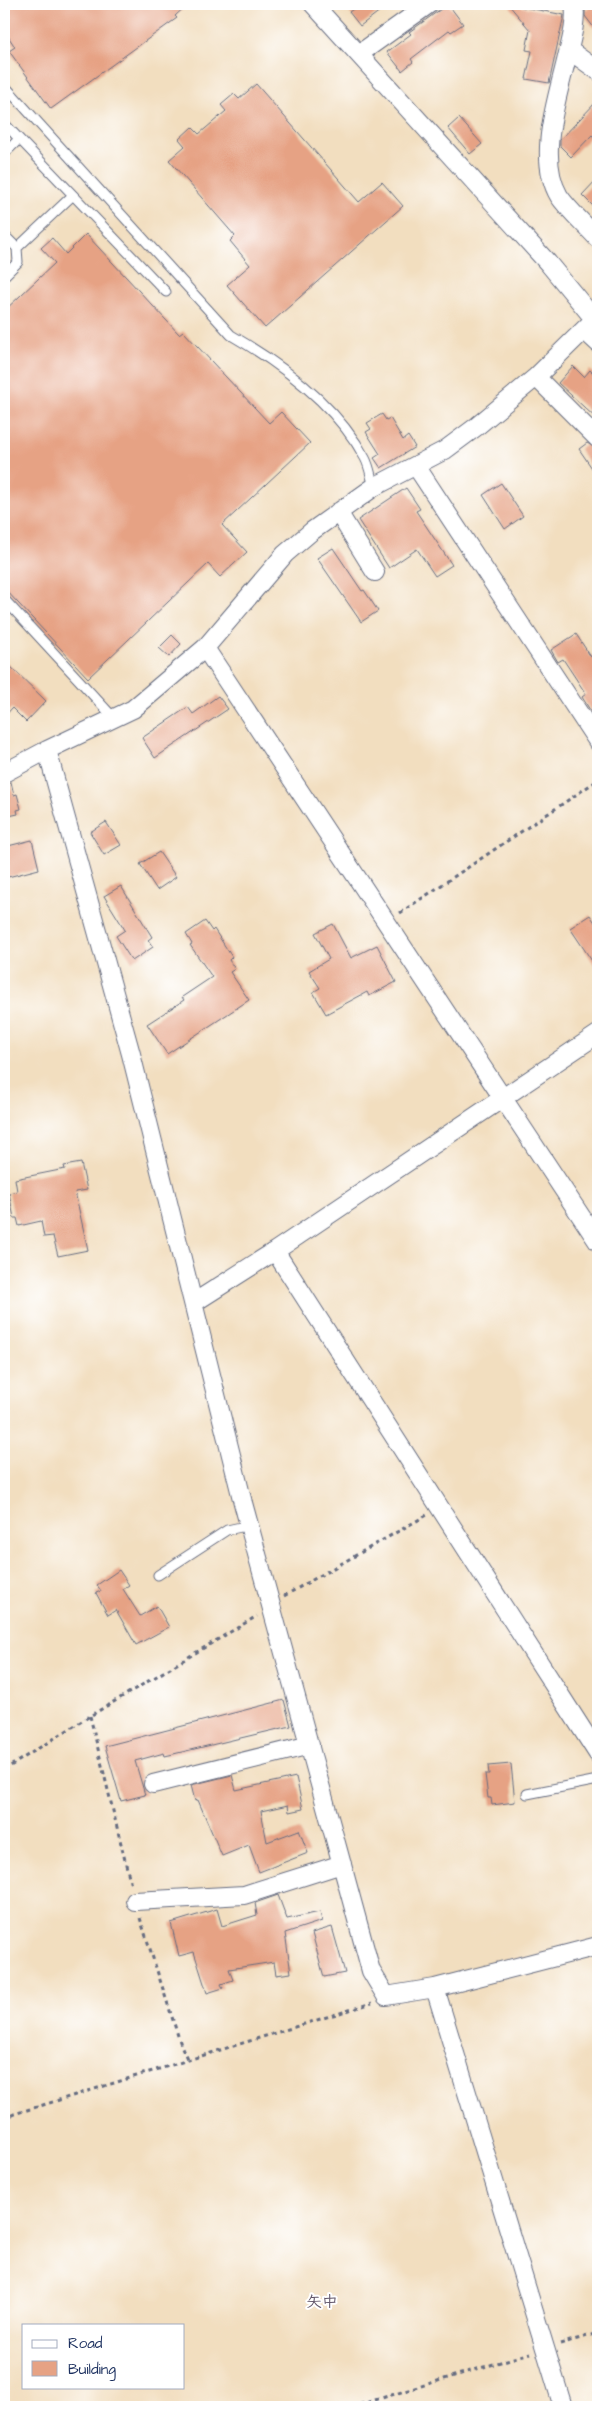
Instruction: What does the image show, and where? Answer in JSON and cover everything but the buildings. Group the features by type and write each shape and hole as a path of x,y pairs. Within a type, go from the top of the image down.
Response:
{"street":[{"path":"313,4 548,263 592,322 598,343"},
{"path":"359,54 429,4"},
{"path":"574,4 575,10 568,50 548,143 550,168 559,196 598,239"},
{"path":"568,50 598,71"},
{"path":"4,773 133,708 205,648 285,554 338,512 374,487 445,450 468,433 536,377 592,322"},
{"path":"536,377 598,439"},
{"path":"416,466 598,742"},
{"path":"338,512 375,572"},
{"path":"205,648 598,1242"},
{"path":"47,750 131,1054 250,1525 371,1971 386,1996 435,1988 598,1946"},
{"path":"195,1302 275,1251 598,1034"},
{"path":"275,1251 598,1754"},
{"path":"153,1784 310,1745"},
{"path":"135,1901 244,1895 342,1864"},
{"path":"435,1988 563,2407"}],"lane":[{"path":"4,85 231,335 255,349 284,370 318,400 348,432 366,460 374,487"},
{"path":"4,123 166,292"},
{"path":"4,154 19,139"},
{"path":"17,248 73,195"},
{"path":"4,235 17,248 18,262 4,276"},
{"path":"4,599 114,718"},
{"path":"158,1575 227,1530 250,1525"},
{"path":"527,1794 598,1780"}],"path":[{"path":"387,922 598,780"},
{"path":"4,1770 272,1607 285,1595 441,1508"},
{"path":"4,2119 14,2114 368,2005 386,1996"},
{"path":"352,2407 598,2333"}],"district":[{"name":"矢中","path":"322,2302"}]}
